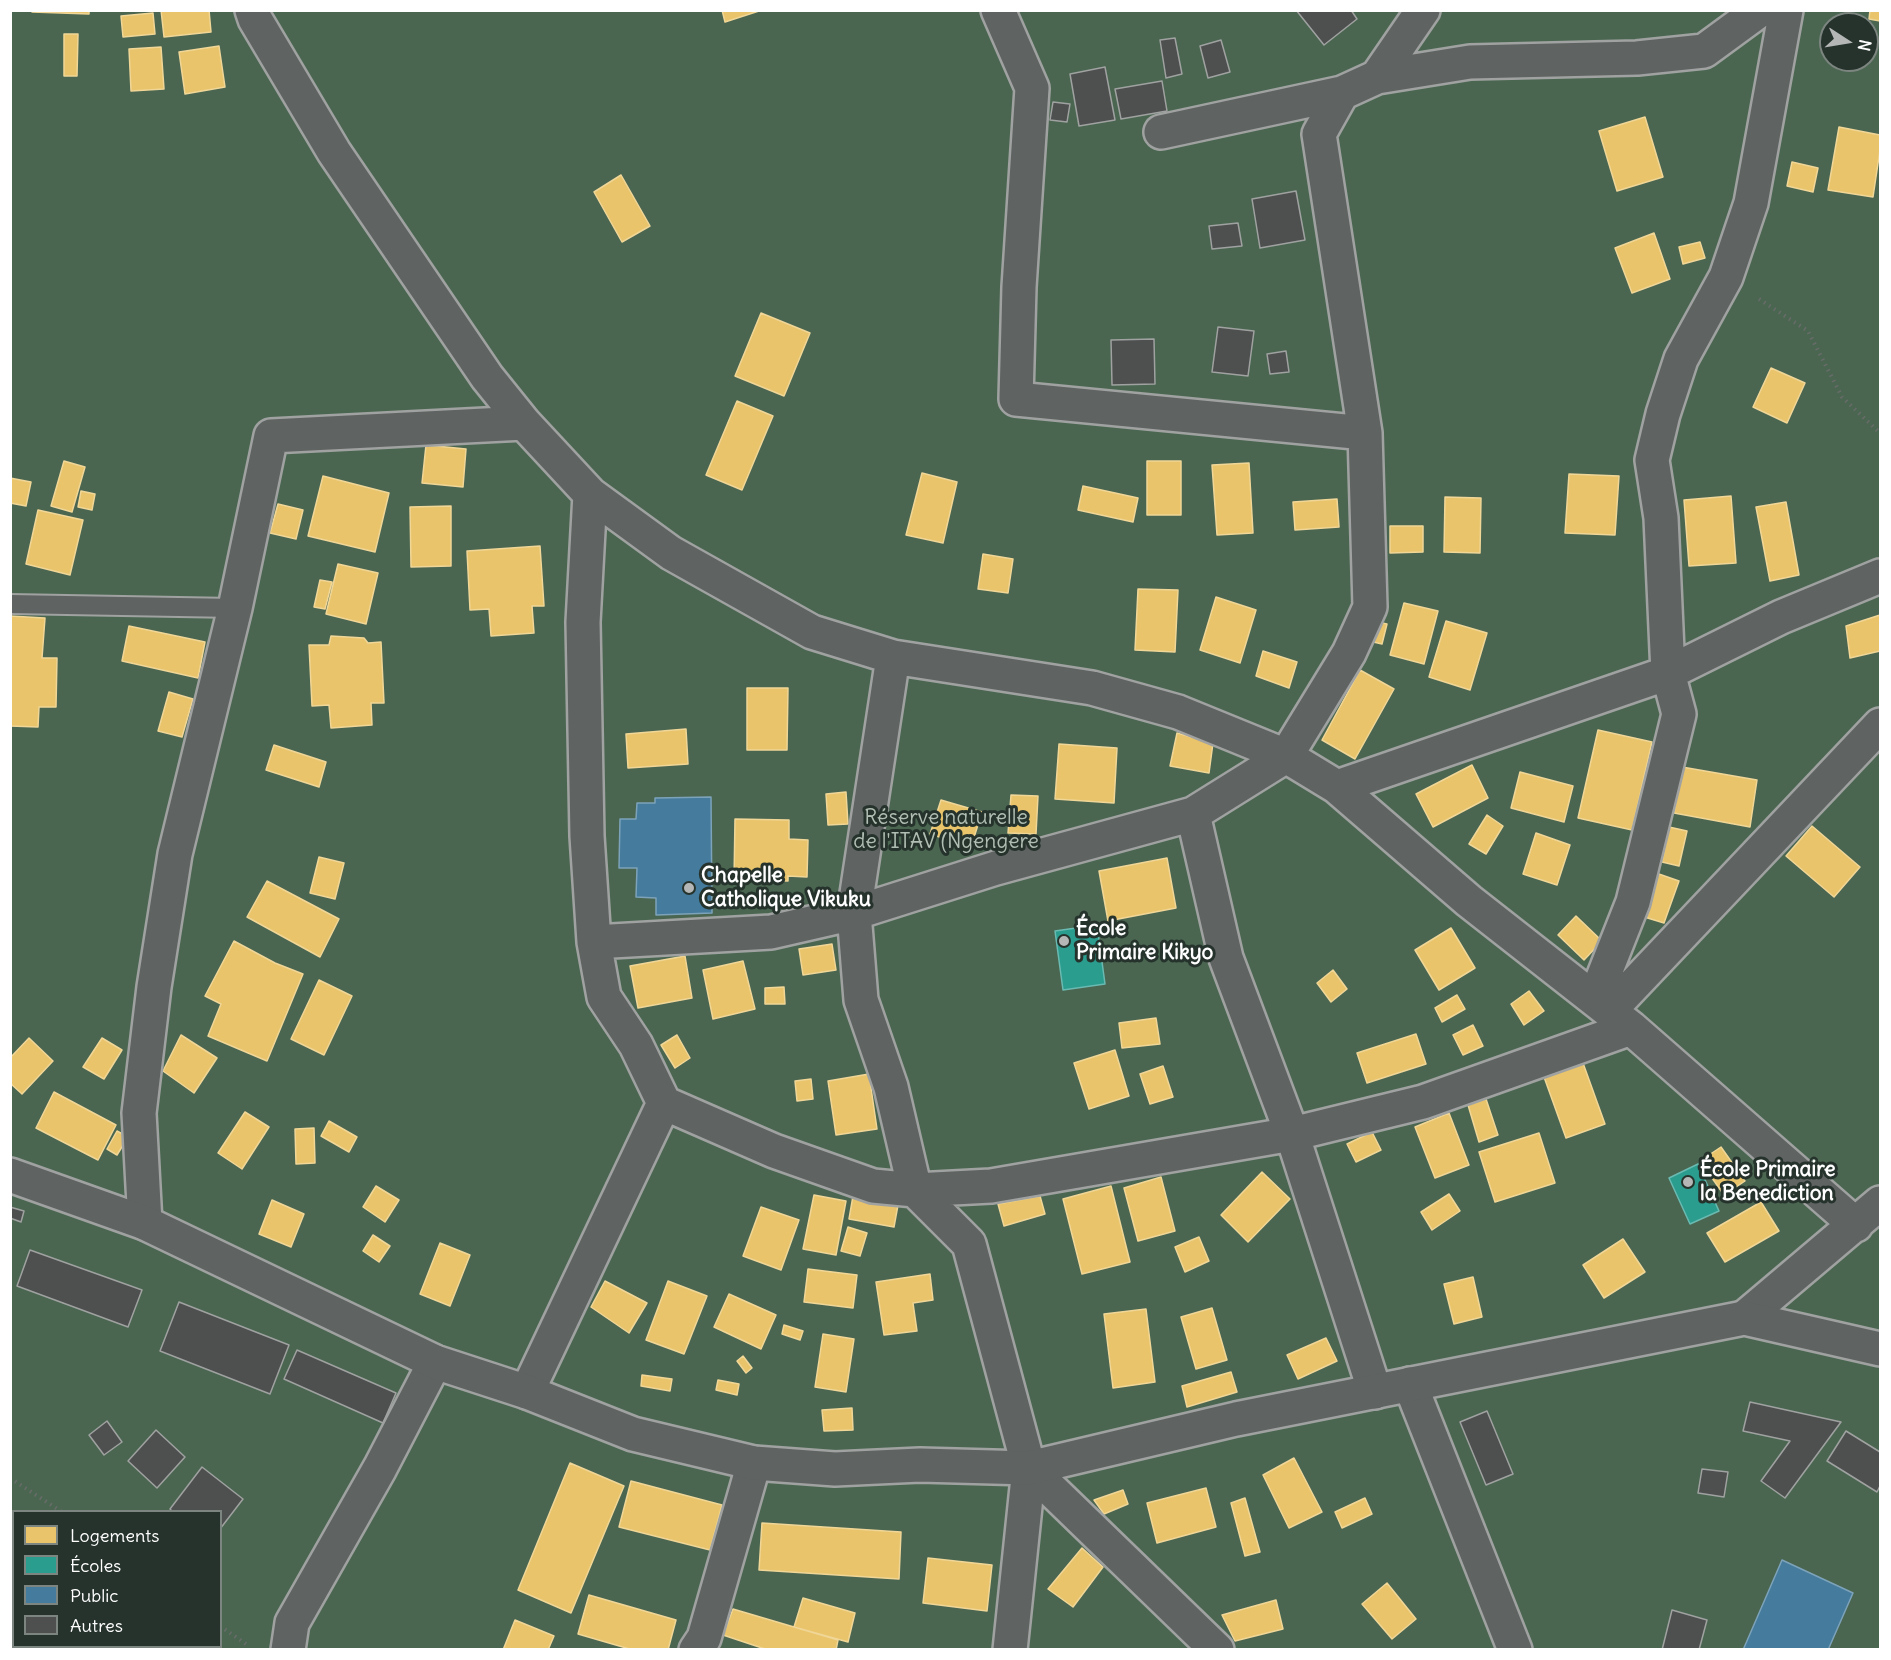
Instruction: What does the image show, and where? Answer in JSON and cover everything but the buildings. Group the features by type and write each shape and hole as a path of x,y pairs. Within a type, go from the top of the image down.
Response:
{"street":[{"path":"252,10 255,19 334,152 487,377 524,423 590,494 671,553 812,632 893,657 1092,688 1179,712 1286,756 1337,787 1469,901 1612,1012 1856,1225"},
{"path":"998,10 1032,88 1019,287 1016,399 1365,433"},
{"path":"1377,77 1423,10"},
{"path":"1161,132 1342,93 1377,77 1470,62 1637,58 1704,51 1760,10"},
{"path":"1612,1012 1633,902 1679,714 1668,673 1661,518 1652,460 1681,358 1726,277 1751,203 1786,10"},
{"path":"594,942 771,932 854,913 996,868 1193,814 1286,756 1349,653 1370,607 1365,433 1318,134 1342,93"},
{"path":"145,1223 139,1113 154,987 175,854 235,608 271,436 524,423"},
{"path":"590,494 583,622 587,836 594,942 603,997 636,1045 664,1103 774,1151 873,1186 915,1190 991,1186 1292,1134 1423,1102 1612,1012 1881,725"},
{"path":"1337,787 1668,673 1781,617 1881,576"},
{"path":"893,657 854,913 861,1000 891,1087 915,1190 969,1244 1029,1468 1010,1650"},
{"path":"1193,814 1226,958 1292,1134 1375,1392"},
{"path":"527,1392 664,1103"},
{"path":"10,1175 145,1223 435,1362 527,1392 633,1434 754,1463 835,1469 920,1465 1029,1468 1236,1419 1744,1318 1881,1349"},
{"path":"1744,1318 1881,1203"},
{"path":"288,1650 292,1623 380,1468 435,1362"},
{"path":"1410,1384 1515,1650"},
{"path":"696,1650 704,1638 754,1463"},
{"path":"1029,1468 1217,1650"}],"lane":[{"path":"10,604 235,608"}],"path":[{"path":"1726,277 1808,331 1842,397 1881,433"},
{"path":"10,1478 59,1510"},
{"path":"222,1627 254,1650"}],"green space":[{"name":"Réserve naturelle de l'ITAV (Ngengere","path":"11,11 1880,11 1880,1649 11,1649"}],"place":[{"name":"Chapelle Catholique Vikuku","path":"689,888"},
{"name":"École Primaire Kikyo","path":"1064,941"},
{"name":"École Primaire la Benediction","path":"1688,1182"}]}
